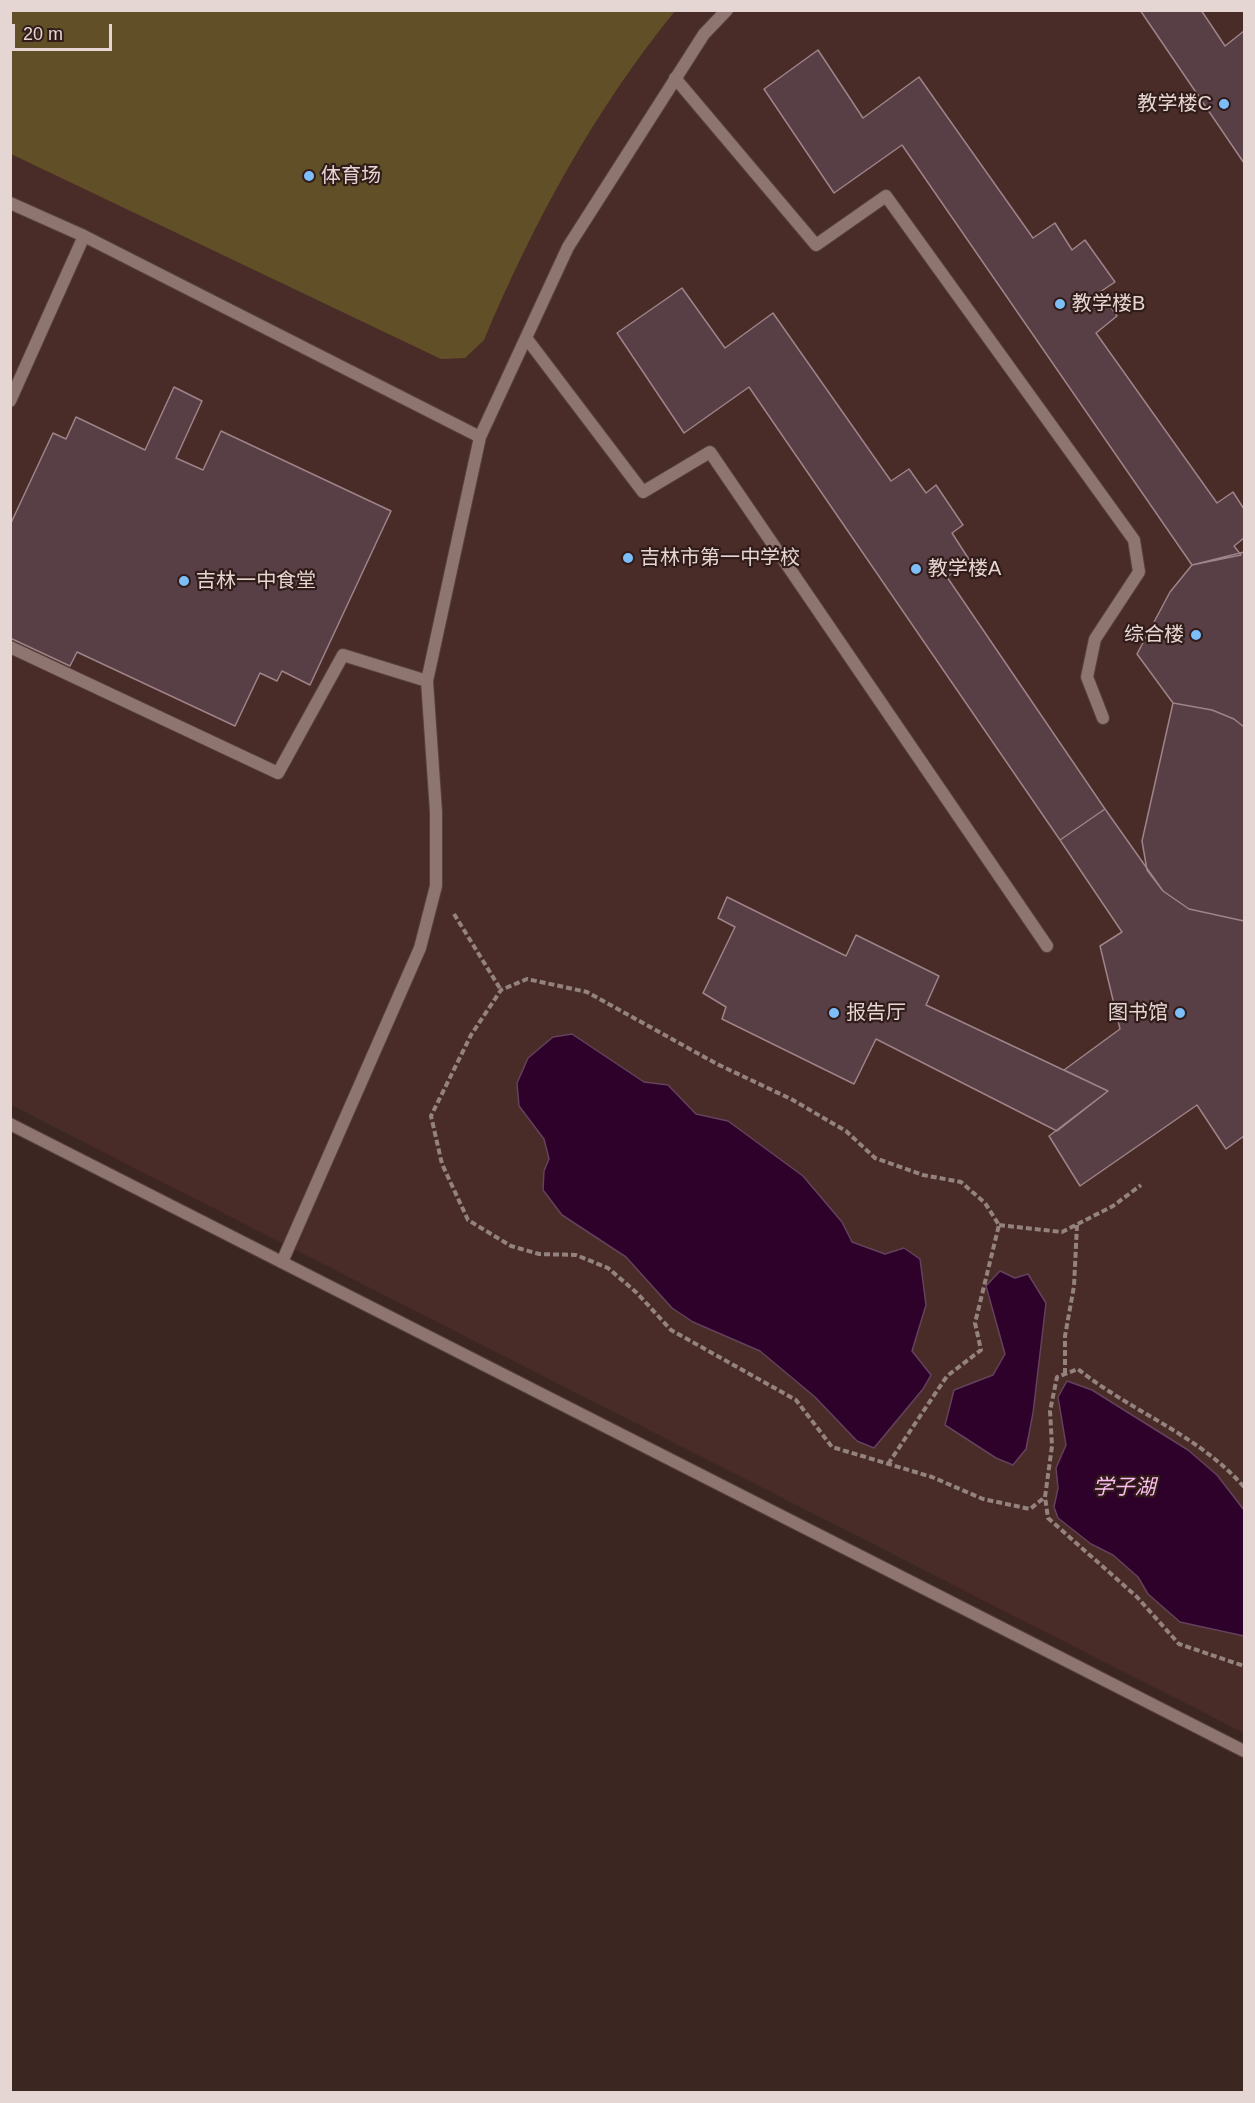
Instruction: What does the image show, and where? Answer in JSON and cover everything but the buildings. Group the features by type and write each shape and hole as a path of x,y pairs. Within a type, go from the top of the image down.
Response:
{"street":[{"path":"282,1262 420,948 436,886 436,812 427,681 480,437 568,247 704,34 727,10"},
{"path":"675,78 816,245 886,196 1134,540 1139,572 1095,639 1087,677 1103,718"},
{"path":"10,203 84,236 480,437"},
{"path":"10,401 84,236"},
{"path":"527,339 643,492 710,452 1047,946"},
{"path":"10,647 278,773 343,655 427,681"},
{"path":"10,1124 1245,1750"}],"path":[{"path":"436,886 501,990"},
{"path":"888,1464 947,1376 981,1350 975,1323 999,1225 985,1203 961,1182 923,1175 875,1158 846,1131 791,1099 717,1064 587,992 527,979 501,990 471,1035 431,1116 442,1164 468,1220 511,1246 539,1254 576,1255 608,1268 637,1293 671,1330 796,1400 832,1447 888,1464 932,1477 983,1499 1030,1509 1045,1497"},
{"path":"999,1225 1062,1232 1113,1206 1142,1185"},
{"path":"1065,1374 1065,1336 1074,1286 1077,1225"},
{"path":"1245,1487 1225,1464 1165,1423 1098,1385 1078,1369 1058,1377 1050,1411 1052,1446 1045,1497 1048,1518 1137,1597 1179,1644 1245,1666"}],"shaded area":[{"name":"吉林市第一中学校","path":"10,11 1244,11 1244,1733 11,1105"},
{"name":"体育场","path":"10,11 675,11 618,87 568,168 523,253 484,340 465,358 441,359 11,154"}],"water":[{"path":"572,1034 644,1082 668,1085 696,1114 728,1121 803,1176 842,1222 852,1242 885,1254 904,1248 920,1259 926,1305 912,1351 931,1375 923,1389 874,1448 857,1441 815,1397 760,1351 693,1322 672,1308 626,1257 562,1215 543,1190 544,1171 549,1159 544,1139 519,1106 517,1083 528,1058 553,1037"},
{"path":"1000,1271 1015,1278 1028,1274 1046,1303 1033,1413 1026,1449 1013,1465 996,1458 945,1425 954,1390 993,1375 1005,1354 986,1286"},
{"name":"学子湖","path":"1067,1381 1092,1390 1188,1450 1217,1475 1244,1510 1244,1636 1180,1622 1148,1594 1138,1577 1113,1555 1091,1544 1058,1518 1054,1507 1058,1488 1056,1468 1066,1445 1058,1397"}],"place":[{"name":"教学楼C","path":"1224,104"},
{"name":"体育场","path":"309,176"},
{"name":"教学楼B","path":"1060,304"},
{"name":"吉林市第一中学校","path":"628,558"},
{"name":"教学楼A","path":"916,569"},
{"name":"吉林一中食堂","path":"184,581"},
{"name":"综合楼","path":"1196,635"},
{"name":"报告厅","path":"834,1013"},
{"name":"图书馆","path":"1180,1013"}]}
